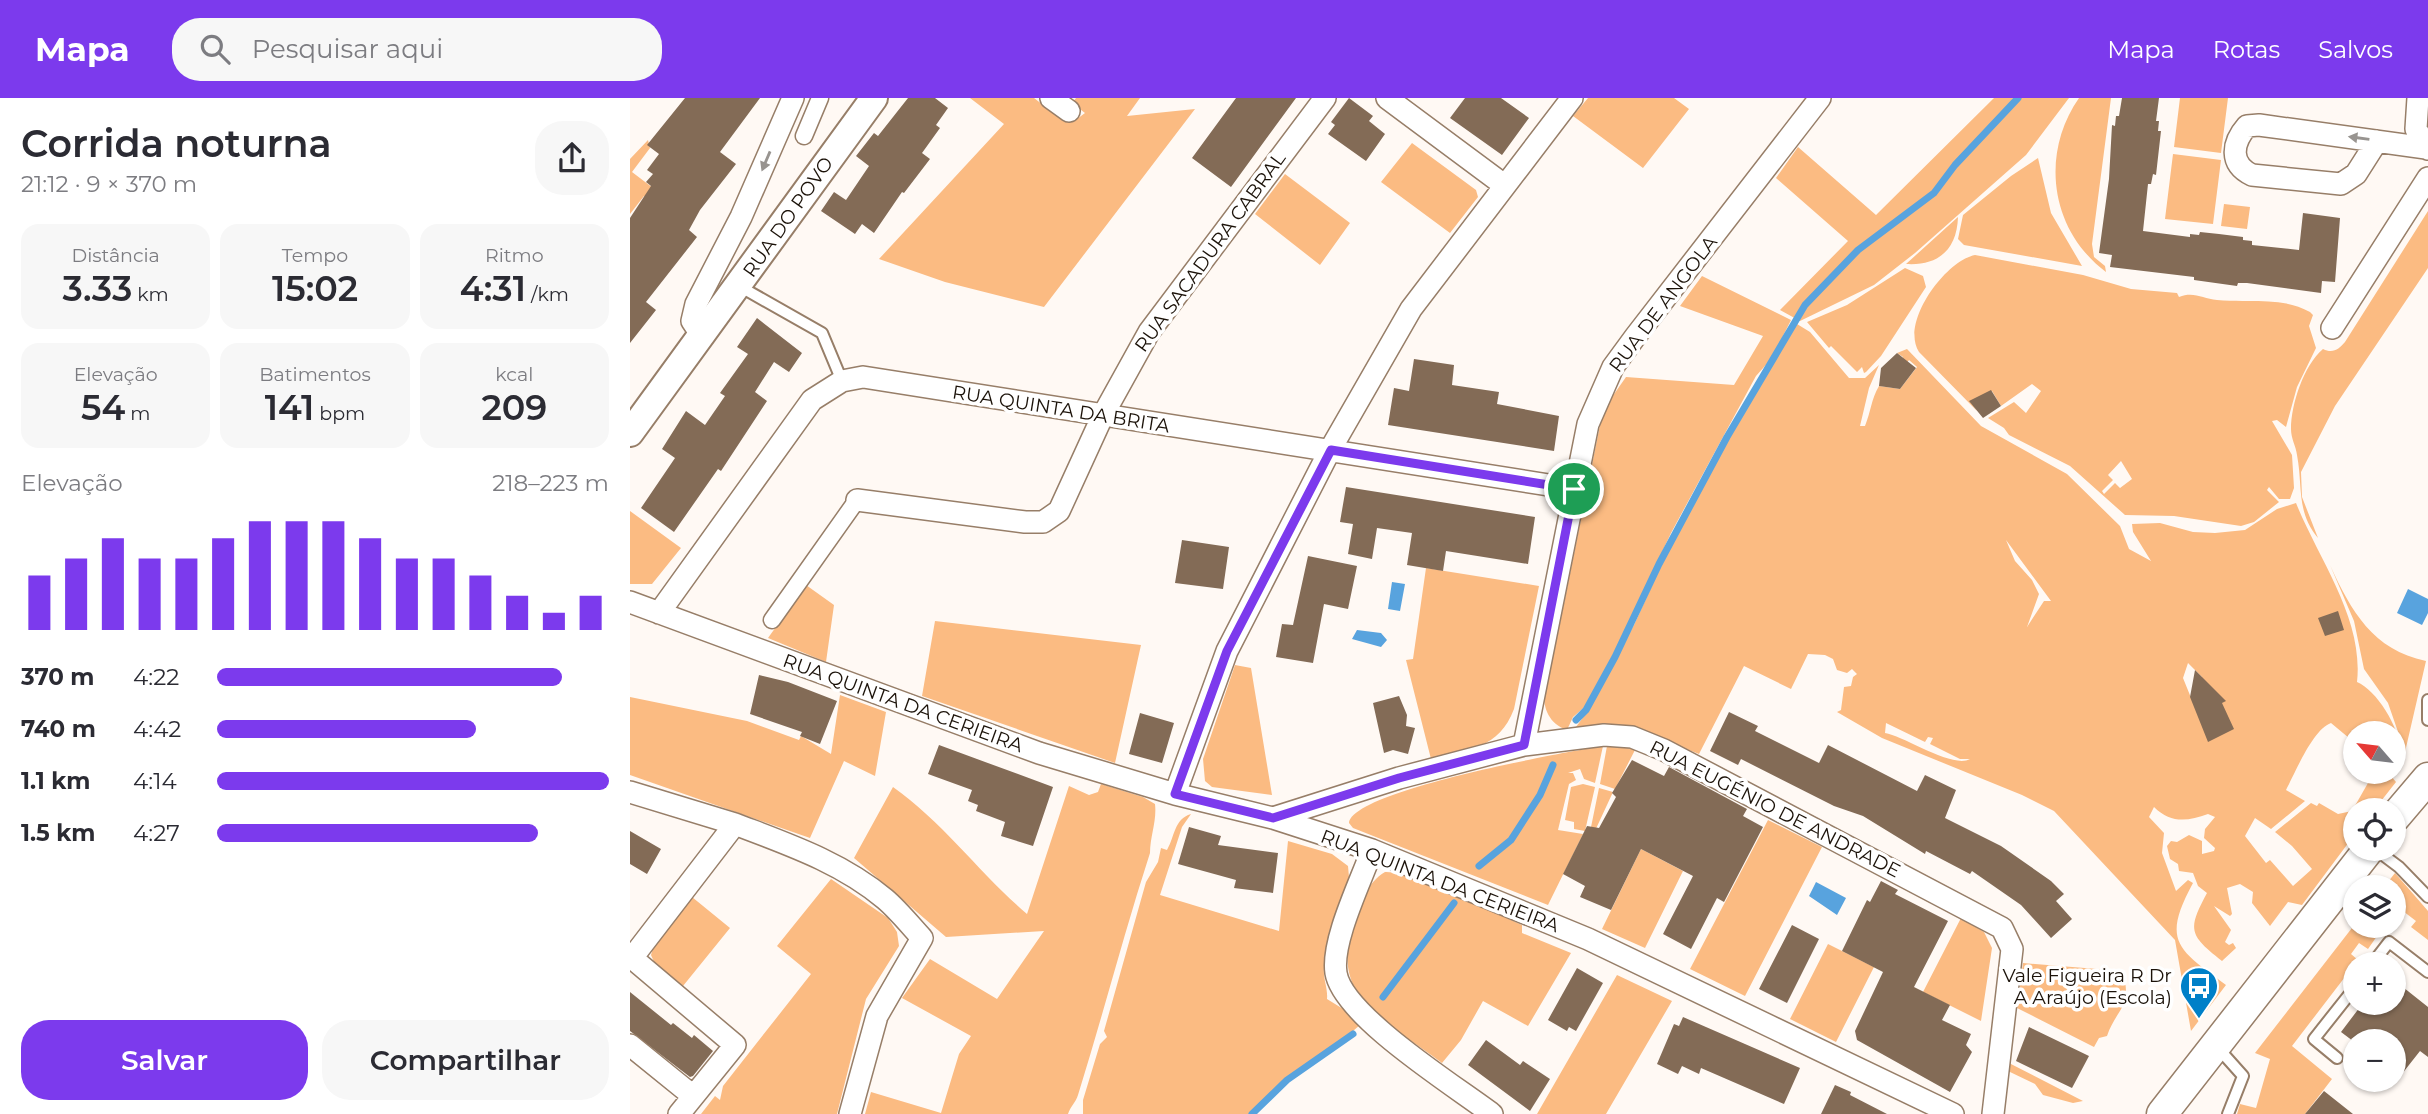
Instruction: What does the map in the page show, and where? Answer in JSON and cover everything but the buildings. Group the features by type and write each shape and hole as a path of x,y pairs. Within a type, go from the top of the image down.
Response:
{"main road":[{"path":"2406,804 2428,778"},
{"path":"2162,1114 2360,861"}],"street":[{"path":"702,336 692,321 696,304 741,217 793,98"},
{"path":"804,136 820,98"},
{"name":"RUA DO POVO","path":"630,433 874,98"},
{"path":"1051,98 1069,111"},
{"name":"RUA SACADURA CABRAL","path":"772,620 857,500 1025,523 1043,522 1059,511 1103,415 1149,332 1325,98"},
{"path":"1387,98 1504,185"},
{"path":"1175,794 1227,651 1331,450 1411,309 1572,98"},
{"name":"RUA DE ANGOLA","path":"1524,745 1588,424 1613,367 1820,98"},
{"path":"2418,98 2416,129 2427,149"},
{"path":"2377,141 2356,174 2341,184 2252,175 2241,170 2235,160 2238,136 2247,126 2259,125 2377,141 2427,149"},
{"path":"2332,328 2428,178"},
{"name":"RUA QUINTA DA BRITA","path":"659,613 788,428 812,400 842,381 863,377 1574,489"},
{"name":"RUA QUINTA DA CERIEIRA","path":"630,602 1039,753 1175,794 1273,818 1372,850 1588,939 1928,1110 1953,1114"},
{"name":"RUA EUGÉNIO DE ANDRADE","path":"1273,818 1399,778 1524,745 1604,735 1633,737 1664,750 2002,928 2012,949 1993,1114"},
{"path":"630,792 735,824 823,859 886,899 922,937 877,1016 850,1114"},
{"path":"679,1114 734,1045 632,958 735,824"},
{"path":"1372,850 1339,942 1335,971 1341,991 1377,1028 1492,1114"},
{"path":"630,1045 693,1096"}],"lane":[{"path":"739,286 822,333 842,381"},
{"path":"2428,701 2428,720"},
{"path":"2391,861 2428,897"},
{"path":"2381,952 2389,942 2402,952"},
{"path":"2406,955 2428,972"},
{"path":"2337,1058 2314,1040 2343,1003"},
{"path":"2216,1046 2243,1076 2228,1114"}],"shaded area":[{"path":"970,98 1034,98 1061,119 1073,122 1085,113 1072,103 1076,98 1140,98 1127,116 1195,109 1044,307 945,282 879,259 1004,124"},
{"path":"1588,98 1674,98 1689,109 1643,168 1573,116"},
{"path":"1994,98 2069,98 2026,155 1915,253 1874,285 1800,321 1780,310 1848,241 1776,178 1798,147 1876,215"},
{"path":"2079,98 2111,98 2092,244 2094,257 2105,266 2106,272 2087,255 2073,235 2057,190 2059,143"},
{"path":"2180,98 2228,98 2221,153 2174,147"},
{"path":"648,140 650,148 632,172 657,191 650,200 644,196 630,214 630,159"},
{"path":"1412,143 1476,190 1478,197 1450,233 1381,182"},
{"path":"2173,154 2221,160 2213,224 2165,219"},
{"path":"2038,158 2051,213 2082,266 1964,245 1958,239 1963,215"},
{"path":"1285,174 1350,223 1320,265 1255,214"},
{"path":"2224,204 2250,207 2247,229 2221,226"},
{"path":"2428,211 2428,268 2335,406 2301,472 2302,497 2318,538 2303,508 2299,466 2291,433 2293,408 2300,386 2310,365 2323,349 2336,350 2345,342"},
{"path":"1958,217 1954,238 1944,253 1928,262 1906,264"},
{"path":"1975,255 2083,275 2131,289 2177,293 2179,297 2189,295 2217,300 2276,302 2310,312 2313,315 2309,326 2316,348 2297,387 2286,427 2277,420 2272,421 2292,455 2294,488 2290,499 2279,499 2269,487 2267,490 2279,502 2254,522 2241,526 2174,516 2125,515 2070,466 2009,435 2004,428 1988,418 2014,402 2026,413 2041,391 2032,384 2001,406 1992,391 1971,402 1977,411 1919,352 1915,340 1920,310 1929,295 1939,281 1963,260","holes":["2121,461 2132,479 2120,488 2115,483 2104,494 2102,491 2113,480 2108,475"]},
{"path":"1905,268 1923,276 1926,287 1881,356 1866,372 1864,373 1862,367 1857,372 1831,346 1829,348 1807,322 1847,305"},
{"path":"1702,276 1791,320 1772,358 1756,376 1671,533 1610,663 1587,705 1573,717 1567,730 1555,723 1548,714 1544,703 1545,677 1552,638 1557,638 1600,425 1612,397 1626,377 1734,385 1763,336 1680,306"},
{"path":"1797,324 1810,332 1849,378 1865,378 1879,365 1869,388 1860,426 1865,426 1879,386 1900,389 1917,367 1909,360 1902,369 1903,357 1897,353 1907,349 1981,426 2067,474 2120,526 2129,549 2151,561 2133,532 2132,524 2160,523 2193,532 2245,530 2277,509 2296,503 2347,613 2354,635 2357,682 2374,695 2392,721 2343,721 2343,733 2331,723 2324,727 2311,742 2286,790 2305,801 2271,829 2255,818 2245,836 2266,863 2270,860 2293,886 2312,869 2292,846 2275,832 2311,803 2317,806 2319,803 2338,814 2343,813 2343,850 2302,905 2288,902 2270,926 2252,903 2253,892 2240,884 2227,888 2232,914 2230,916 2214,906 2231,930 2225,942 2229,945 2233,943 2236,948 2222,961 2203,945 2195,931 2196,916 2207,893 2198,886 2193,873 2179,871 2178,864 2170,859 2167,846 2171,841 2177,842 2189,835 2202,841 2202,854 2214,851 2215,848 2204,838 2205,829 2215,817 2208,814 2173,819 2154,807 2149,817 2164,833 2162,853 2176,891 2188,880 2193,883 2178,919 2179,943 2196,962 2226,985 2191,1031 2175,940 2054,811 2022,795 1882,738 1837,712 1841,710 1844,687 1851,686 1853,677 1857,674 1852,669 1847,673 1837,670 1833,659 1825,655 1808,654 1791,689 1744,666 1699,754 1666,741 1573,731 1587,712 1634,625 1661,566 1728,438","holes":["2006,540 2051,601 2044,601 2027,627 2039,594 2032,580 2015,561","2188,663 2202,677 2198,682 2200,720 2183,678","1886,723 1925,742 1928,737 1933,738 1930,744 1960,759 1970,759 1952,760 1885,733"]},
{"path":"630,511 681,548 652,584 630,584"},
{"path":"2330,565 2346,598 2378,638 2408,656 2426,661 2406,748 2406,721 2394,721 2388,703 2364,669 2354,621"},
{"path":"1426,568 1539,586 1514,709 1508,722 1491,740 1481,745 1431,759 1406,660 1413,659"},
{"path":"806,585 834,605 826,662 768,638"},
{"path":"935,621 1141,645 1115,763 922,696"},
{"path":"1235,665 1251,668 1272,795 1212,787 1205,781 1203,759"},
{"path":"840,695 886,712 875,776 844,761 810,838 630,775 630,697 747,721 799,740 801,736 831,754"},
{"path":"1617,745 1635,750 1615,789 1600,784 1607,746"},
{"path":"1603,746 1595,783 1584,779 1580,769 1568,773 1573,773 1576,780 1569,784 1558,830 1583,834 1548,905 1353,828 1349,823 1360,810 1421,786 1507,764"},
{"path":"1101,784 1143,797 1155,804 1155,816 1150,853 1078,1095 1068,1114 865,1114 871,1092 941,1113 959,1054 971,1036 902,998 930,959 997,999 1044,931 946,937 854,858 893,787 929,816 1027,914 1069,786 1089,795 1098,792"},
{"path":"1583,784 1595,787 1585,831 1574,829 1574,822 1565,820 1571,787"},
{"path":"2367,784 2394,784 2383,798 2359,798"},
{"path":"1599,788 1613,792 1594,833 1590,832"},
{"path":"1191,814 1182,827 1160,895 1279,931 1288,841 1332,854 1348,866 1349,877 1324,972 1327,999 1348,1012 1360,1025 1319,1060 1287,1080 1252,1114 1083,1114 1083,1100 1100,1044 1107,1037 1104,1031 1146,882 1158,862 1161,848 1167,850 1178,824"},
{"path":"1768,820 1822,847 1745,996 1690,969"},
{"path":"1641,849 1683,871 1645,948 1602,929"},
{"path":"1385,872 1399,873 1454,892 1522,925 1522,933 1571,953 1528,1026 1483,1001 1461,1040 1442,1063 1382,1020 1366,1005 1355,988 1348,968 1348,945 1366,892"},
{"path":"831,879 888,918 897,932 899,946 866,999 837,1114 701,1114 715,1096 720,1100 723,1086 811,974 777,946"},
{"path":"2406,886 2428,911 2428,940 2411,927 2416,921 2406,913"},
{"path":"692,897 730,928 683,986 655,964 651,955 654,945"},
{"path":"1961,918 1984,932 1992,948 1981,1021 1923,992"},
{"path":"2344,938 2376,938 2368,949 2359,943 2352,952 2343,952 2343,980 2292,1046 2332,1079 2305,1114 2237,1114 2240,1104 2256,1108 2270,1059 2255,1053"},
{"path":"1828,944 1874,967 1836,1042 1790,1019"},
{"path":"2023,963 2122,971 2125,1000 2107,1036 2099,1038 2094,1047 2017,1008"},
{"path":"1617,975 1672,1001 1606,1114 1537,1114"},
{"path":"2007,1062 2083,1101 2073,1103 2043,1095 2035,1084 2010,1072"}],"water":[{"path":"1392,582 1405,584 1400,611 1388,609"},
{"path":"2408,589 2428,599 2428,613 2422,625 2397,613"},
{"path":"1357,630 1381,633 1387,640 1381,647 1352,639"},
{"path":"1816,882 1846,898 1837,915 1809,896"}],"waterway":[{"path":"1576,720 1586,710 1615,657 1659,564 1727,437 1805,305 1858,250 1934,193 1955,165 2018,98"},
{"path":"1479,866 1511,840 1540,795 1553,765"},
{"path":"1383,997 1454,903"},
{"path":"1252,1114 1287,1080 1353,1034"}],"place":[{"name":"Vale Figueira R Dr A Araújo (Escola)","path":"2199,1020"}],"route":[{"path":"1331,450 1574,489 1524,745 1399,778 1273,818 1175,794 1227,651 1331,450"}]}
